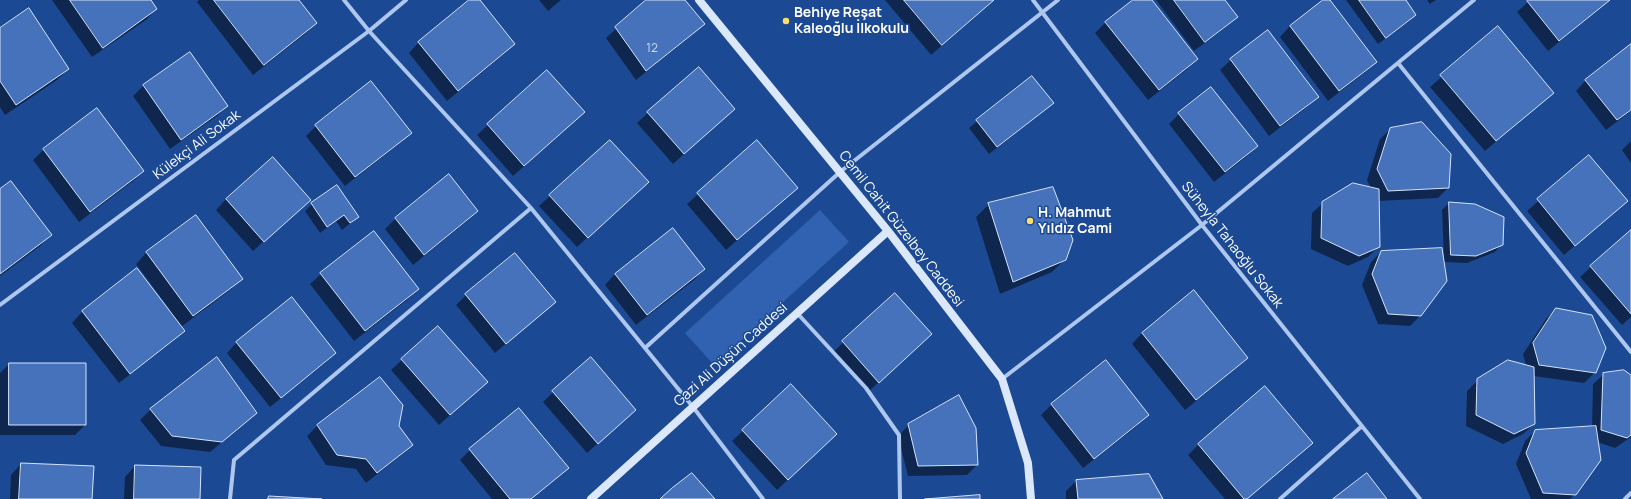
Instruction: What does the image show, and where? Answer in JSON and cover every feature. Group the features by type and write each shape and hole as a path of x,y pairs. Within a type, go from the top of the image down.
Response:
{"street":[{"path":"344,0 369,31 531,208 693,407 762,499"},
{"name":"Külekçi Ali Sokak","path":"0,305 369,31 406,0"},
{"name":"Cemil Cahit Güzelbey Caddesi","path":"699,0 888,231 1002,379 1028,463 1031,499"},
{"name":"Süheyla Tahaoğlu Sokak","path":"1032,0 1202,225 1420,499"},
{"path":"645,348 840,172 1058,0"},
{"path":"1002,379 1202,225 1474,0"},
{"path":"1398,63 1631,352"},
{"path":"230,499 234,460 531,208"},
{"name":"Gazi Ali Düşün Caddesi","path":"591,499 888,231"},
{"path":"797,313 866,388 899,435 900,499"},
{"path":"1280,499 1362,426"},
{"path":"1625,499 1631,493"}],"shaded area":[{"path":"820,210 849,242 714,365 685,333"}],"building":[{"path":"70,0 151,0 157,9 103,48"},
{"path":"214,0 299,0 317,23 264,65"},
{"path":"469,0 480,0 515,44 458,91 418,42"},
{"path":"646,0 685,0 705,24 646,71 615,27"},
{"path":"904,0 994,0 942,45"},
{"path":"1133,0 1152,0 1198,59 1159,90 1105,22"},
{"path":"1174,0 1225,0 1238,17 1205,42"},
{"path":"1323,0 1330,0 1377,62 1339,91 1290,26"},
{"path":"1359,0 1406,0 1416,15 1386,38"},
{"path":"1610,0 1559,41 1527,1"},
{"path":"29,8 69,69 16,105 0,81 0,28"},
{"path":"1498,26 1554,93 1496,141 1440,75"},
{"path":"1268,30 1319,97 1280,126 1230,59"},
{"path":"1631,44 1631,110 1617,120 1585,80"},
{"path":"190,52 228,106 181,140 143,85"},
{"path":"699,67 735,109 684,154 647,112"},
{"path":"547,70 585,112 524,166 487,124"},
{"path":"1032,76 1054,103 997,147 976,120"},
{"path":"371,81 412,133 355,177 315,125"},
{"path":"1211,87 1258,146 1225,172 1178,113"},
{"path":"97,108 144,171 90,212 43,149"},
{"path":"1422,122 1451,154 1449,188 1388,191 1377,169 1390,128"},
{"path":"610,140 649,182 588,238 549,195"},
{"path":"757,140 798,188 737,240 697,193"},
{"path":"1589,155 1628,201 1575,246 1537,199"},
{"path":"273,157 311,200 264,242 226,199"},
{"path":"449,174 478,211 424,255 395,218"},
{"path":"11,181 52,235 0,274 0,189"},
{"path":"1353,183 1379,189 1380,247 1359,256 1321,238 1322,202"},
{"path":"337,185 359,217 350,223 344,215 327,227 311,203"},
{"name":"H. Mahmut Yıldız Cami","path":"1053,187 1073,240 1066,260 1013,282 988,203"},
{"path":"1449,202 1475,204 1504,217 1503,245 1476,256 1451,255"},
{"path":"196,215 243,279 193,316 146,252"},
{"path":"673,228 705,269 647,315 615,274"},
{"path":"1631,230 1631,314 1590,266"},
{"path":"374,231 419,289 365,331 320,273"},
{"path":"1442,248 1447,281 1421,316 1388,314 1372,274 1381,251"},
{"path":"515,253 556,302 506,344 465,294"},
{"path":"137,268 185,331 130,374 82,311"},
{"path":"1194,290 1248,358 1196,400 1142,333"},
{"path":"895,293 932,334 879,383 842,341"},
{"path":"292,297 336,353 281,398 236,342"},
{"path":"1556,308 1592,315 1606,348 1596,373 1539,365 1533,343"},
{"path":"438,326 488,382 450,415 401,359"},
{"path":"217,357 257,413 222,442 172,436 150,409"},
{"path":"591,357 636,410 598,444 552,391"},
{"path":"1106,360 1149,415 1094,459 1051,404"},
{"path":"1508,360 1534,367 1535,424 1514,434 1476,415 1477,379"},
{"path":"9,363 86,363 86,425 9,425"},
{"path":"1624,370 1631,375 1631,435 1627,438 1601,430 1603,373"},
{"path":"380,377 403,405 399,426 413,445 377,473 366,459 337,455 317,425"},
{"path":"791,384 837,434 788,480 742,430"},
{"path":"1265,386 1313,443 1247,499 1244,499 1198,444"},
{"path":"959,395 976,428 978,465 918,466 908,424"},
{"path":"519,408 569,468 531,499 510,499 469,449"},
{"path":"1596,426 1601,460 1576,495 1543,493 1526,453 1535,430"},
{"path":"21,463 94,466 92,499 19,499"},
{"path":"135,465 201,467 200,499 134,499"},
{"path":"692,473 715,499 660,499 672,488"},
{"path":"1367,473 1387,499 1333,499"},
{"path":"1149,474 1163,499 1078,499 1076,480"},
{"path":"980,495 980,499 925,499"},
{"path":"269,496 322,499 268,499"}],"place":[{"name":"Behiye Reşat Kaleoğlu İlkokulu","path":"786,21"},
{"name":"H. Mahmut Yıldız Cami","path":"1030,221"}]}
